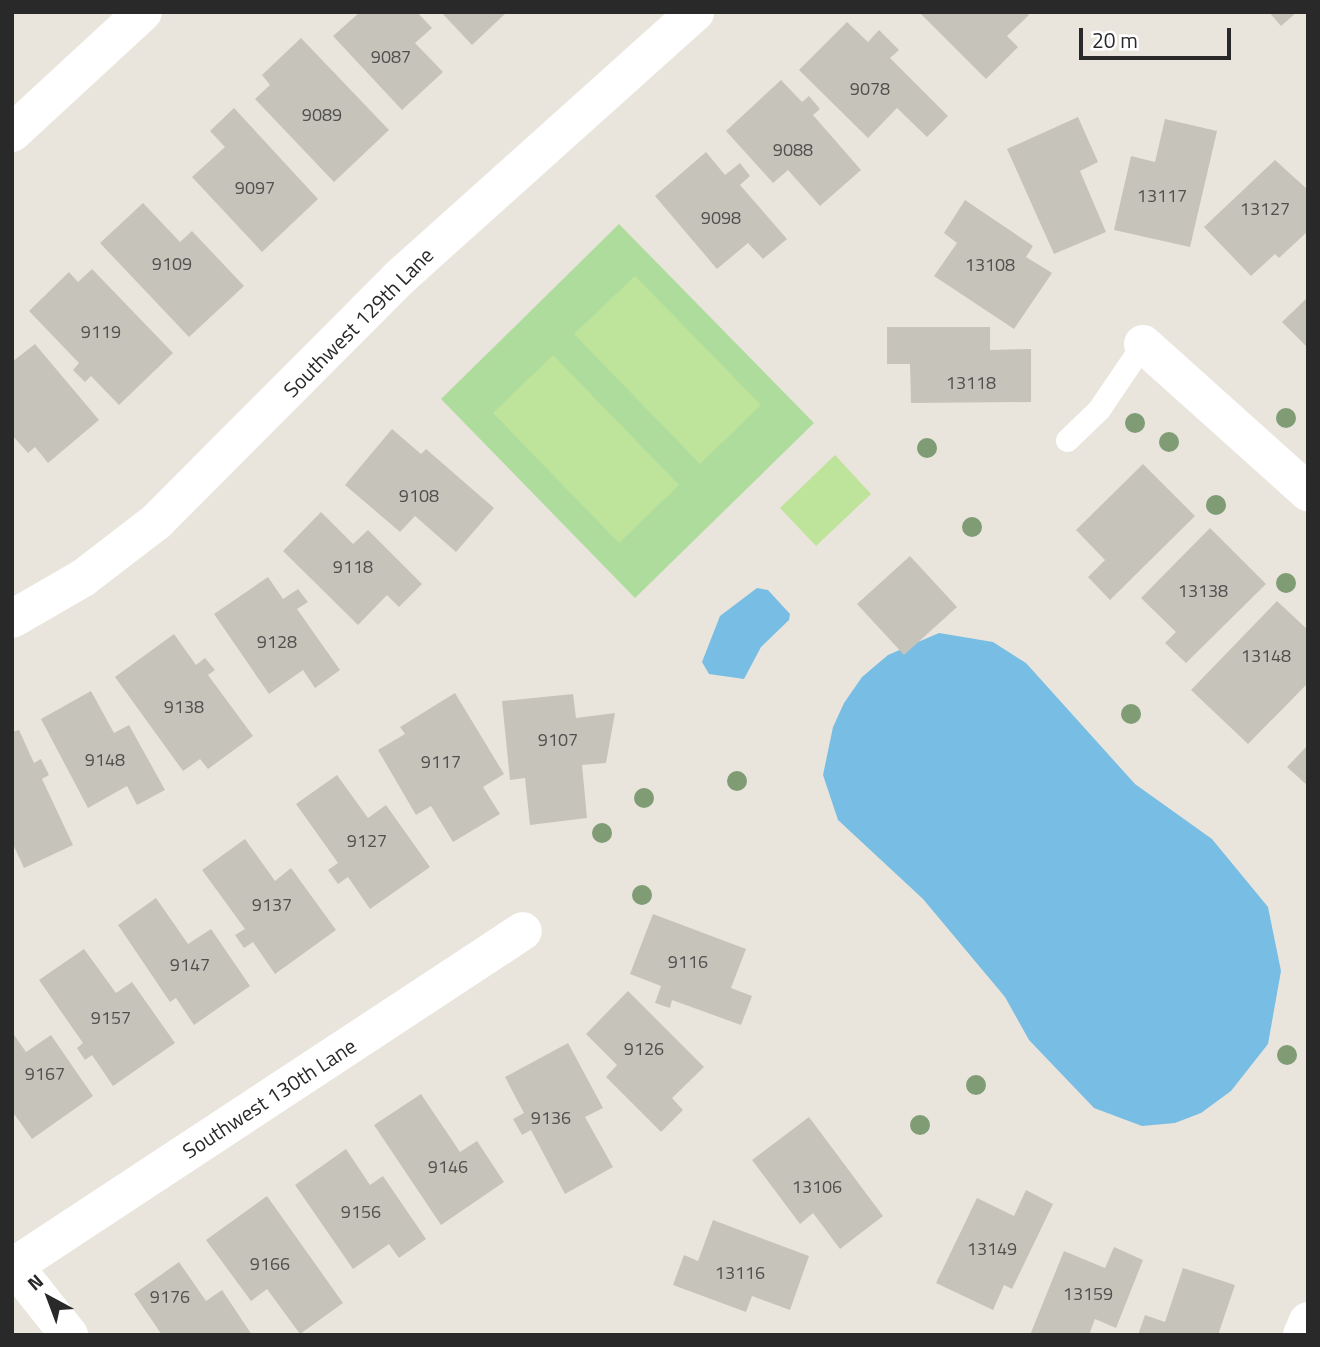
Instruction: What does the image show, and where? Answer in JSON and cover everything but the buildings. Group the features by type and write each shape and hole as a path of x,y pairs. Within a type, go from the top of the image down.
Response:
{"street":[{"path":"12,133 143,12"},
{"name":"Southwest 129th Lane","path":"12,619 83,579 156,522 399,278 695,12"},
{"path":"1143,344 1308,492"},
{"name":"Southwest 130th Lane","path":"13,1264 523,931"},
{"path":"13,1264 69,1335"},
{"path":"1302,1335 1308,1321"}],"lane":[{"path":"1067,440 1099,409 1143,344"}],"green space":[{"path":"619,224 814,423 635,598 441,399"},
{"path":"635,276 761,405 700,464 574,334"},
{"path":"553,355 679,485 619,543 493,413"},
{"path":"835,455 871,494 816,546 780,508"}],"water":[{"path":"757,588 768,590 790,614 789,620 761,647 744,679 709,674 702,662 720,616"},
{"path":"939,633 993,642 1026,663 1135,784 1212,839 1268,907 1281,971 1268,1044 1231,1091 1201,1113 1175,1123 1142,1126 1094,1108 1029,1040 1005,997 923,899 838,820 823,775 833,727 844,703 862,677 888,655"}]}
